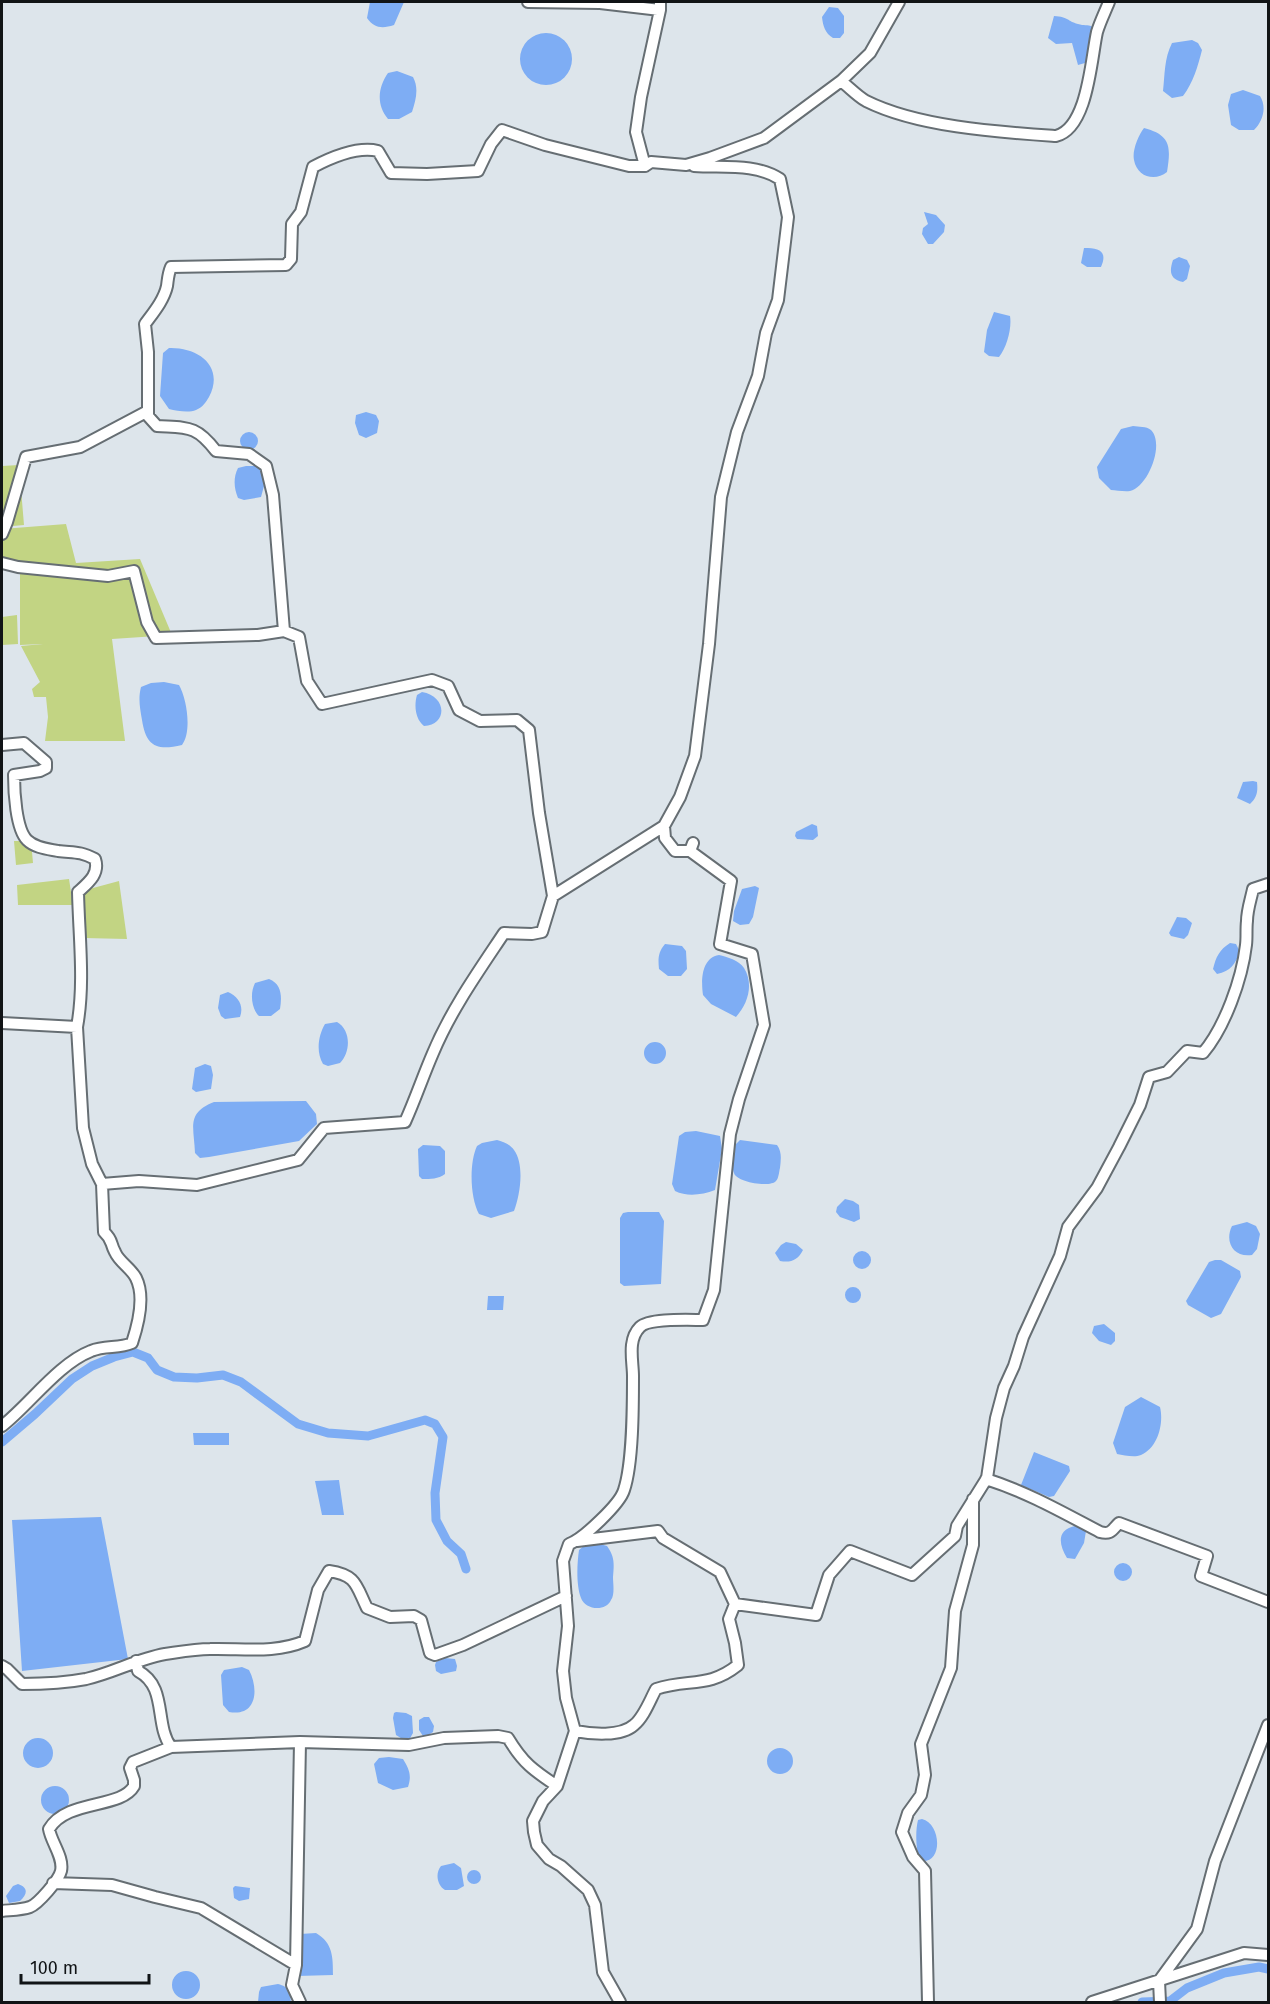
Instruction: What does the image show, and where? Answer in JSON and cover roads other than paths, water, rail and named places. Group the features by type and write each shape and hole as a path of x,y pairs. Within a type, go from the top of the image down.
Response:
{"street":[{"path":"528,2 660,6 636,132 645,166"},
{"path":"687,165 764,138 841,81 870,54 899,2"},
{"path":"841,81 864,100 909,118 1011,133 1056,136 1063,134 1073,123 1083,101 1098,31 1109,2"},
{"path":"285,631 273,495 266,466 249,454 216,451 206,437 196,430 157,426 148,416 148,352 145,324 167,287 171,267 286,265 291,258 292,224 301,212 313,167 332,157 370,149 378,151 391,173 427,174 478,171 491,144 502,130 545,145 629,166 645,166 651,162 752,168 768,171 780,179 788,217 778,300 766,333 758,376 737,432 721,497 709,644 695,756 680,797 664,826 553,896"},
{"path":"2,534 8,522 26,457 80,447 148,411"},
{"path":"2,562 18,567 108,576 134,571 147,622 156,638 258,635 285,631 299,637 307,681 322,704 432,680 448,686 459,710 480,722 517,720 529,730 539,813 553,896 542,932 504,933 457,1006 433,1053 405,1122 324,1128 298,1160 197,1185 139,1181 102,1184"},
{"path":"2,745 24,743 46,762 46,768 40,771 14,776 21,830 28,841 39,847 60,851 80,851 95,859 97,864 95,874 78,892 81,958 77,1027 83,1128 92,1164 102,1184 104,1232 111,1238 115,1253 136,1277 140,1307 132,1343 125,1347 91,1351 70,1364 42,1387 32,1400 2,1426"},
{"path":"577,1541 600,1521 624,1493 630,1436 632,1342 640,1327 652,1322 703,1320 714,1290 730,1134 739,1099 764,1025 752,954 720,944 731,881 691,847 675,851 665,838 664,826"},
{"path":"735,1604 816,1615 829,1575 850,1551 912,1575 955,1536 957,1526 986,1479 996,1418 1004,1388 1023,1337 1060,1256 1068,1227 1097,1188 1140,1105 1149,1077 1167,1072 1187,1051 1203,1053 1211,1044 1239,977 1246,945 1247,918 1253,889 1269,884"},
{"path":"2,1023 77,1027"},
{"path":"986,1479 1037,1498 1100,1532 1106,1534 1112,1532 1119,1523 1207,1556 1201,1576 1269,1602"},
{"path":"928,2002 925,1871 913,1857 902,1832 908,1813 921,1795 926,1775 921,1744 951,1668 955,1611 973,1545 973,1498"},
{"path":"575,1731 597,1735 622,1731 634,1726 656,1689 709,1681 724,1676 738,1665 729,1619 735,1604 720,1572 663,1538 658,1531 638,1532 569,1544 563,1561 568,1626 563,1671 566,1698 575,1731 557,1786 543,1801 533,1821 537,1845 549,1859 561,1866 588,1890 595,1905 603,1972 620,2002"},
{"path":"2,1663 22,1684 47,1684 87,1678 164,1654 209,1649 290,1647 305,1641 316,1596 329,1571 342,1573 353,1579 368,1608 390,1617 414,1616 421,1620 430,1653 435,1655 463,1645 566,1596"},
{"path":"136,1661 138,1671 146,1675 154,1687 166,1740 171,1747"},
{"path":"1160,1999 1159,1981 1197,1929 1215,1861 1269,1725"},
{"path":"2,1911 34,1906 50,1890 61,1871 59,1856 50,1838 49,1829 55,1819 86,1806 123,1797 134,1786 130,1768 133,1762 171,1747 300,1742 409,1745 444,1738 498,1736 508,1738 519,1757 531,1769 557,1786"},
{"path":"300,1742 296,1965 292,1985 300,2002"},
{"path":"53,1883 112,1885 201,1908 296,1965"},
{"path":"1092,2002 1244,1953 1269,1955"}],"water":[{"path":"370,2 404,2 394,25 382,27 375,26 367,18"},
{"path":"829,7 838,8 844,16 844,33 840,38 833,38 826,32 822,17"},
{"path":"1054,16 1093,27 1093,36 1085,63 1078,65 1072,43 1056,44 1048,38"},
{"path":"546,33 556,35 564,41 570,49 572,59 570,69 564,77 556,83 546,85 536,83 528,77 522,69 520,59 522,49 528,41 536,35"},
{"path":"1192,40 1198,43 1202,50 1197,68 1183,96 1172,98 1163,91 1169,49 1172,43"},
{"path":"397,71 413,77 416,85 416,99 412,112 399,119 388,119 380,102 380,90 388,73"},
{"path":"1243,90 1260,96 1262,100 1263,114 1254,130 1239,130 1231,125 1228,105 1231,94"},
{"path":"1144,128 1160,134 1169,149 1167,172 1157,177 1143,174 1134,160 1136,144"},
{"path":"924,212 936,215 945,225 944,232 933,244 928,244 922,234 923,228 928,224"},
{"path":"1084,248 1098,250 1103,254 1101,267 1087,267 1081,263"},
{"path":"1179,257 1187,260 1190,266 1187,279 1183,282 1175,279 1171,271 1173,260"},
{"path":"994,312 1010,316 1008,337 999,357 989,356 984,352 987,330"},
{"path":"169,348 190,351 199,355 211,368 214,376 213,386 205,403 196,410 186,412 169,409 160,396 163,353"},
{"path":"366,412 376,415 379,421 377,433 366,438 359,435 355,423 356,415"},
{"path":"1133,426 1145,427 1155,436 1156,445 1152,464 1143,482 1137,488 1130,491 1111,490 1099,478 1097,467 1121,429"},
{"path":"245,432 253,432 258,437 256,448 245,450 240,445 240,437"},
{"path":"256,466 261,469 264,486 261,497 244,500 238,498 235,476 238,468"},
{"path":"164,682 179,685 187,715 185,739 182,745 173,747 159,747 146,736 140,704 141,687"},
{"path":"422,692 436,699 441,710 441,716 437,721 424,726 417,716 416,707 417,695"},
{"path":"1243,782 1257,782 1257,792 1250,804 1237,798"},
{"path":"812,824 817,826 818,836 813,840 797,839 796,832"},
{"path":"755,886 759,888 753,917 749,924 740,925 733,921 742,889"},
{"path":"1177,917 1186,918 1192,923 1184,939 1171,936 1169,933"},
{"path":"1230,943 1236,944 1240,952 1232,966 1217,974 1213,969 1217,957"},
{"path":"665,944 682,946 686,951 687,969 681,976 668,976 659,969 659,956"},
{"path":"719,955 739,963 744,968 749,981 744,1006 736,1017 711,1004 703,995 702,977 706,965 713,957"},
{"path":"269,979 279,988 280,1009 271,1016 259,1016 253,1005 253,987 255,983"},
{"path":"228,992 240,1002 240,1017 225,1019 221,1016 218,1008 220,995"},
{"path":"337,1022 345,1030 348,1047 340,1063 328,1066 323,1064 321,1059 319,1039 325,1024"},
{"path":"655,1042 663,1045 666,1053 663,1061 655,1064 647,1061 644,1053 647,1045"},
{"path":"205,1064 211,1066 213,1075 211,1089 196,1092 192,1089 195,1068"},
{"path":"306,1101 316,1114 317,1124 299,1141 209,1157 200,1158 195,1153 193,1128 195,1116 205,1106 214,1102"},
{"path":"696,1131 720,1136 722,1149 715,1190 690,1195 675,1191 672,1184 679,1136 685,1132"},
{"path":"497,1140 514,1150 519,1164 520,1180 514,1211 491,1218 479,1214 476,1207 472,1189 472,1171 477,1146"},
{"path":"740,1140 777,1145 781,1159 776,1181 761,1184 736,1176 733,1170 733,1159 735,1145"},
{"path":"423,1145 440,1146 445,1151 445,1174 431,1179 422,1179 419,1176 418,1149"},
{"path":"845,1199 859,1205 860,1219 854,1222 840,1217 836,1212 837,1207"},
{"path":"659,1212 664,1221 661,1284 624,1286 620,1283 620,1218 623,1213"},
{"path":"1247,1222 1256,1226 1260,1234 1257,1249 1252,1255 1240,1254 1232,1248 1229,1238 1232,1226"},
{"path":"786,1242 796,1244 803,1250 794,1260 788,1262 780,1261 775,1253"},
{"path":"862,1251 868,1254 871,1260 868,1266 862,1269 856,1266 853,1260 856,1254"},
{"path":"1221,1260 1240,1271 1241,1277 1221,1314 1211,1318 1188,1305 1186,1301 1209,1262"},
{"path":"853,1287 859,1289 861,1295 859,1301 853,1303 847,1301 845,1295 847,1289"},
{"path":"488,1296 504,1296 503,1310 487,1310"},
{"path":"1104,1324 1115,1333 1115,1341 1111,1345 1099,1341 1092,1333 1094,1326"},
{"path":"1141,1397 1160,1407 1161,1420 1156,1441 1147,1452 1138,1456 1117,1454 1113,1443 1125,1407"},
{"path":"193,1433 229,1433 229,1445 194,1445"},
{"path":"1034,1452 1069,1466 1070,1471 1054,1496 1049,1497 1021,1485"},
{"path":"339,1480 344,1515 322,1515 315,1481"},
{"path":"101,1517 128,1659 22,1671 12,1520"},
{"path":"1075,1526 1086,1531 1084,1543 1075,1559 1067,1558 1061,1539 1065,1531"},
{"path":"593,1542 607,1546 613,1561 613,1595 608,1604 600,1608 591,1607 583,1602 578,1587 579,1550"},
{"path":"1119,1563 1127,1563 1132,1568 1130,1579 1119,1581 1114,1576 1114,1568"},
{"path":"445,1658 455,1659 456,1671 441,1674 436,1671 436,1662"},
{"path":"242,1667 249,1670 252,1677 253,1700 245,1710 229,1712 223,1705 221,1675 224,1670"},
{"path":"396,1712 412,1716 413,1733 409,1740 396,1735 393,1718"},
{"path":"429,1717 434,1726 433,1732 425,1737 419,1730 419,1720"},
{"path":"38,1738 49,1742 53,1753 49,1764 38,1768 27,1764 23,1753 27,1742"},
{"path":"780,1748 789,1752 793,1761 789,1770 780,1774 771,1770 767,1761 771,1752"},
{"path":"379,1758 403,1759 409,1772 408,1787 393,1790 378,1783 374,1764"},
{"path":"55,1786 65,1790 69,1800 65,1810 55,1814 45,1810 41,1800 45,1790"},
{"path":"918,1820 928,1822 936,1835 936,1851 928,1861 920,1861 917,1846 916,1830"},
{"path":"454,1863 461,1868 464,1886 457,1890 445,1890 439,1882 438,1872 441,1866"},
{"path":"471,1870 477,1870 481,1877 477,1884 471,1884 467,1880 467,1874"},
{"path":"18,1884 26,1891 24,1896 20,1901 9,1903 6,1896 13,1886"},
{"path":"235,1886 250,1888 249,1899 239,1901 234,1898 233,1888"},
{"path":"316,1933 329,1946 333,1975 297,1976 300,1934"},
{"path":"186,1971 196,1975 200,1985 196,1995 186,1999 176,1995 172,1985 176,1975"},
{"path":"278,1984 288,1990 291,2002 258,2002 261,1987"}],"waterway":[{"path":"2,1442 72,1379 92,1366 133,1352 148,1358 157,1370 174,1377 197,1378 223,1375 241,1382 298,1424 328,1433 368,1436 425,1420 435,1424 443,1437 435,1493 436,1520 447,1541 461,1554 466,1569"},
{"path":"1142,2002 1170,2001 1187,1988 1224,1973 1259,1967 1268,1969"}]}
